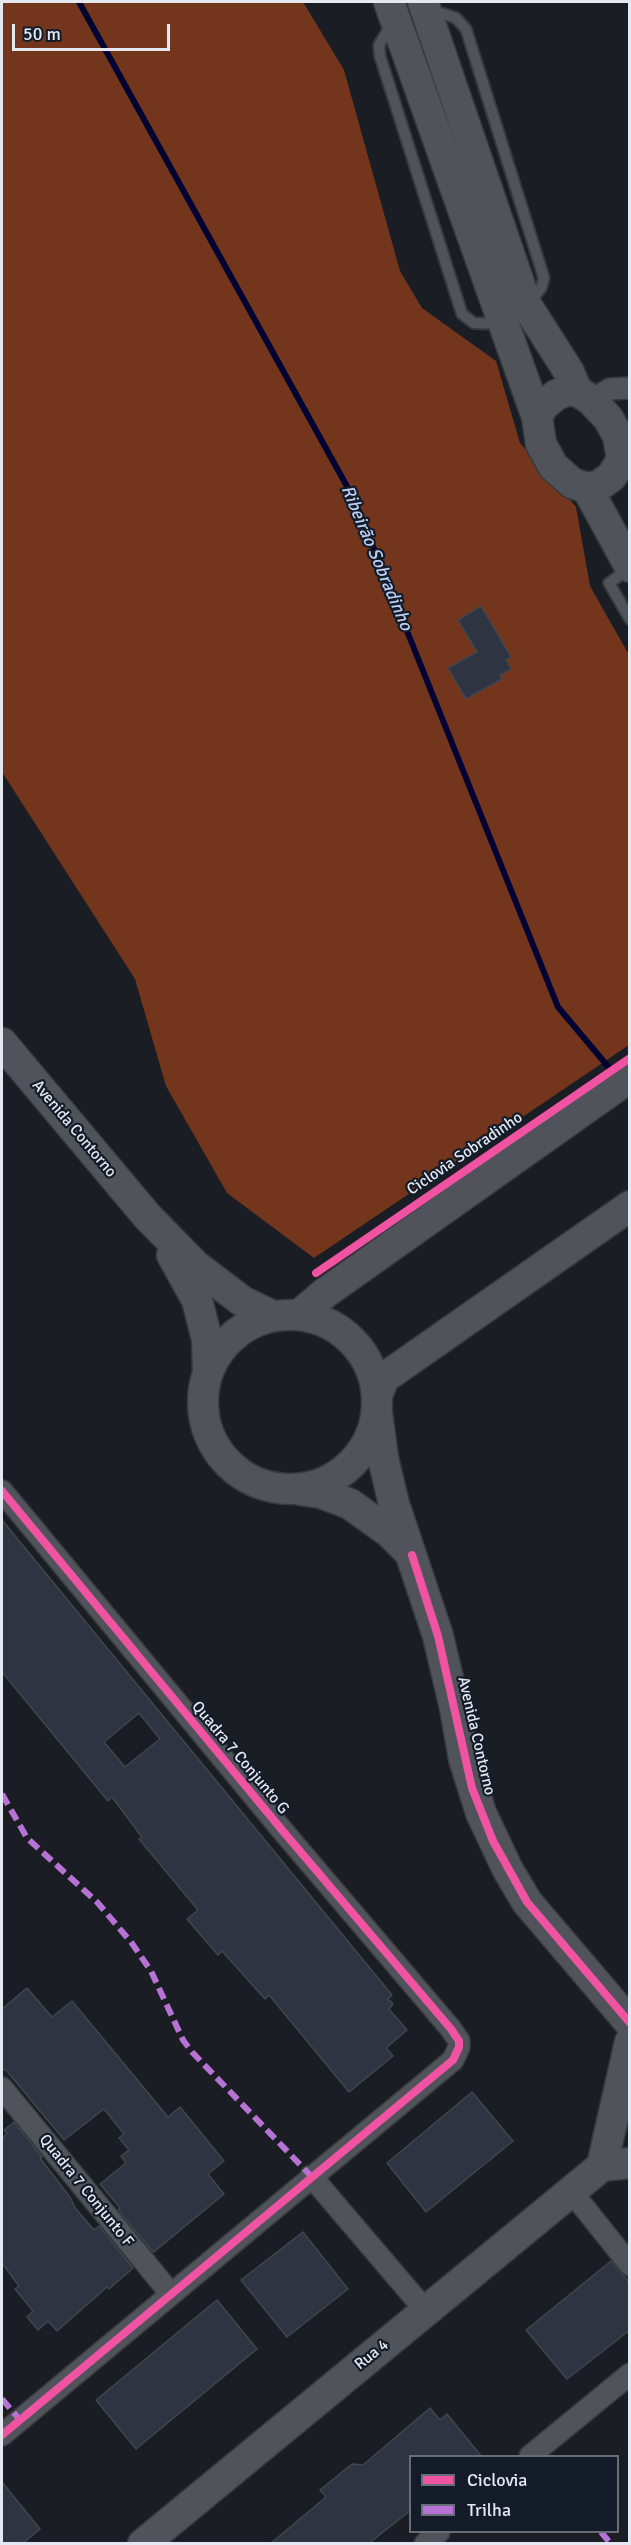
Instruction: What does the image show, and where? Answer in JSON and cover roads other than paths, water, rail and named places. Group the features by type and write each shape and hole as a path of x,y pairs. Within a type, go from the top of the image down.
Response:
{"main road":[{"path":"392,10 537,417 541,444 553,466 572,483 587,488 600,485 612,476 625,451 608,418 584,396 527,306 425,5"},
{"path":"537,417 543,406 556,395 566,391 584,396"},
{"path":"587,488 630,568"},
{"name":"Avenida Contorno","path":"2,1043 147,1216 196,1266 242,1301 286,1315"},
{"path":"630,1077 326,1293 286,1315 246,1327 223,1345 208,1371 202,1400 206,1429 220,1456 241,1476 268,1488 298,1490 327,1482 351,1465 369,1441 384,1378 630,1206"},
{"name":"Avenida Contorno","path":"147,1216 197,1300 207,1339 208,1371"},
{"path":"286,1315 322,1320 343,1332 355,1343 372,1370 378,1403"},
{"name":"Avenida Contorno","path":"378,1403 389,1485 438,1636 472,1788 493,1840 527,1902 630,2023"},
{"name":"Avenida Contorno","path":"298,1490 321,1493 350,1504 388,1532 412,1555"},
{"name":"Rua 4","path":"143,2544 571,2191 616,2165 630,2042"}],"street":[{"path":"584,396 610,389 630,388"},
{"name":"Quadra 7 Conjunto G","path":"2,1491 459,2042 457,2054 453,2060 311,2176"},
{"name":"Quadra 7 Conjunto F","path":"2,2088 171,2294"},
{"path":"2,2435 311,2176 426,2311"},
{"path":"571,2191 630,2265"},
{"path":"532,2455 630,2374"},
{"path":"425,2544 438,2533"}],"lane":[{"path":"630,568 609,583 630,619"}],"waterway":[{"name":"Ribeirão Sobradinho","path":"79,2 354,499 558,1007 616,1076"}]}
